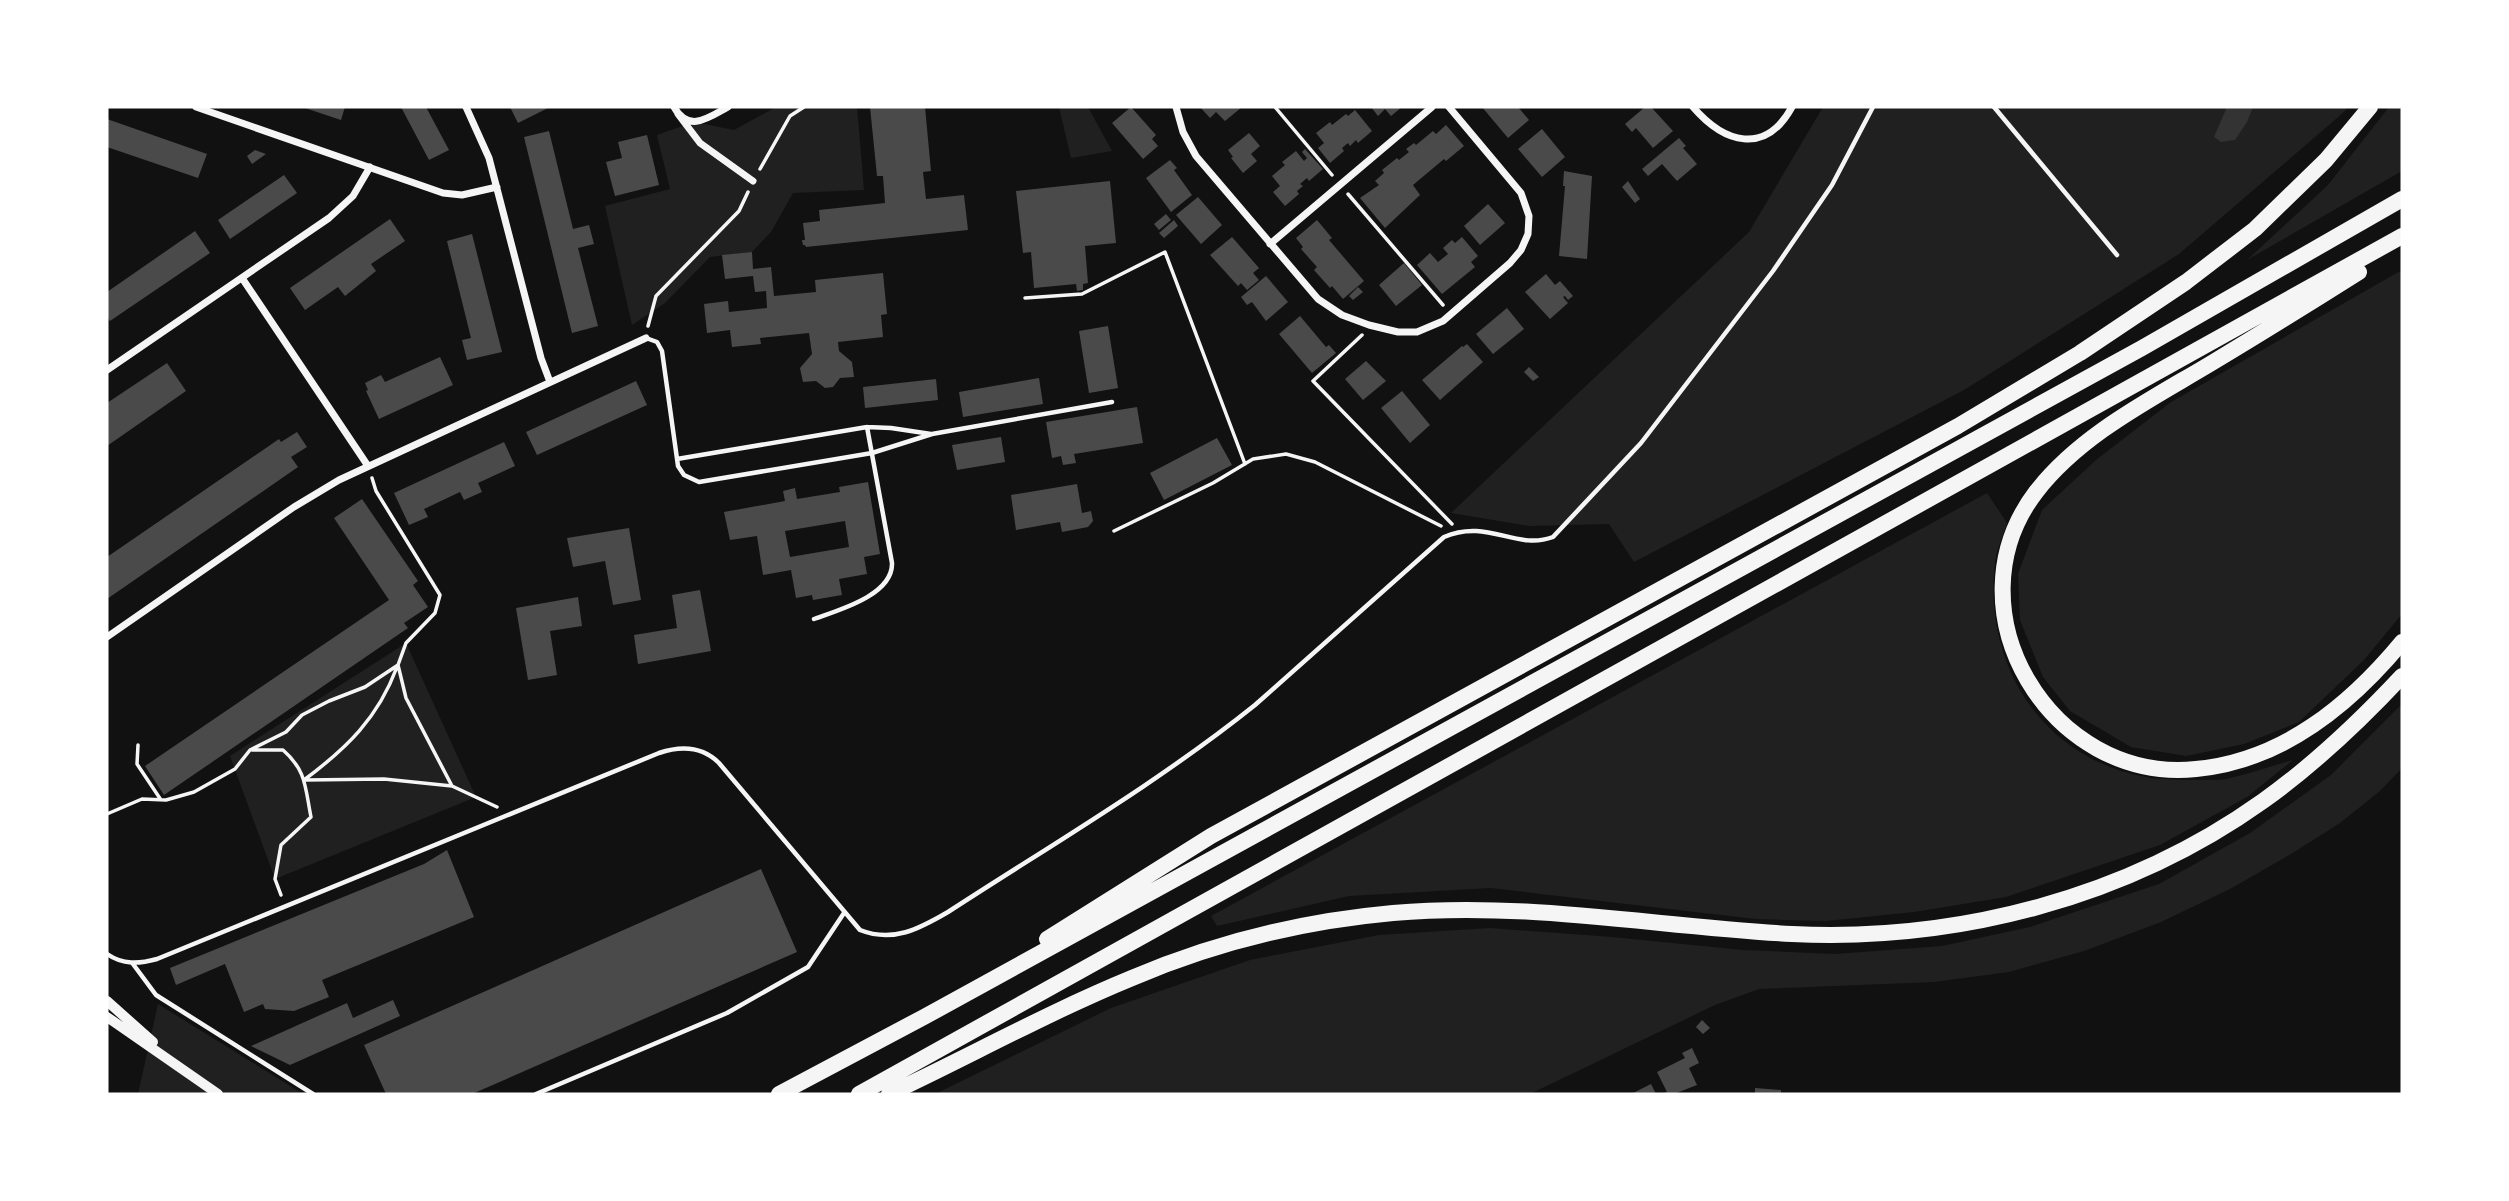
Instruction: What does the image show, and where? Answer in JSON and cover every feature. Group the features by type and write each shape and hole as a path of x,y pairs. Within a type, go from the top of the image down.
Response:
{"highway":[{"path":"924,1017 1181,854 1958,426 2080,353 2194,276 2255,229 2326,160 2370,107"},
{"path":"779,1094 2142,348 2402,199"},
{"path":"859,1094 2402,236"},
{"path":"2402,245 2139,407 2063,463 2037,491 2018,523 2008,552 2004,598 2009,634 2021,670 2043,705 2060,723 2087,743 2119,759 2146,767 2173,770 2196,769 2237,761 2291,739 2314,726 2347,700 2382,667 2402,642"},
{"path":"889,1094 1061,1009 1143,973 1229,944 1285,930 1353,918 1434,910 1518,910 1793,934 1865,934 1939,928 2024,911 2089,891 2139,870 2191,845 2233,820 2272,795 2321,756 2367,714 2402,676"}],"street":[{"path":"196,107 449,194 462,195 497,187"},
{"path":"466,107 486,149 541,358 550,382"},
{"path":"676,110 694,122 728,107"},
{"path":"1176,107 1183,132 1196,156 1318,299 1342,315 1369,325 1408,333 1427,329 1451,314 1516,258 1525,242 1529,216 1525,200 1449,107"},
{"path":"1270,244 1432,107"},
{"path":"1693,107 1715,130 1742,139 1769,132 1782,122 1792,107"},
{"path":"676,110 700,143 753,181"},
{"path":"107,369 337,212 353,196 370,167"},
{"path":"242,278 368,466"},
{"path":"107,637 294,507 368,466 646,338"},
{"path":"107,1001 191,1076"},
{"path":"107,1017 218,1094"}],"lane":[{"path":"107,954 114,959 134,964 157,959 669,750 698,750 713,757 860,930 881,936 893,936 916,930 948,912 1224,731 1438,542 1459,532 1492,532 1530,542 1553,537 1641,443 1773,271 1832,185 1873,107"},
{"path":"1994,107 2117,255"},
{"path":"646,338 657,342 662,351 677,459 684,475 694,481 709,482 872,453 932,434 1112,402"},
{"path":"677,459 867,427 932,434"},
{"path":"814,619 873,593 891,575 892,563 867,427"},
{"path":"536,1094 727,1013 808,967 844,914"},
{"path":"134,964 156,995 313,1094"}],"path":[{"path":"646,338 656,296 740,211 753,181 790,116 804,107"},
{"path":"1275,107 1451,314"},
{"path":"1024,298 1082,293 1165,252 1245,464"},
{"path":"1369,325 1360,338 1313,381 1459,532"},
{"path":"1114,531 1213,483 1253,459 1286,454 1315,462 1459,532"},
{"path":"304,780 329,761 365,726 387,695 406,643 435,613 440,596 376,491 368,466"},
{"path":"107,814 142,799 161,800 194,792 235,769 250,750 286,732 302,715 365,687 398,665"},
{"path":"398,665 406,698 452,786"},
{"path":"138,746 137,764 161,800"},
{"path":"250,750 283,750 297,762 304,780 311,817 281,845 275,879 286,906"},
{"path":"304,780 384,779 452,786 510,813"}],"shaded area":[{"path":"776,107 857,107 864,190 793,193 771,232 752,252 710,257 665,303 632,325 605,206 670,189 657,135 694,122 734,130"},
{"path":"1059,107 1088,107 1112,151 1071,158"},
{"path":"1823,107 2348,107 2179,254 1964,390 1634,562 1609,524 1529,526 1451,513 1749,232"},
{"path":"2227,107 2253,107 2235,140 2221,142 2214,137"},
{"path":"2389,107 2402,107 2402,171 2247,260 2328,185"},
{"path":"2402,270 2402,614 2364,660 2299,722 2244,744 2186,756 2131,747 2070,711 2043,677 2020,620 2018,574 2042,510 2096,460 2171,402"},
{"path":"1987,493 2007,523 1995,564 1994,601 1999,637 2010,671 2027,702 2050,728 2077,750 2109,767 2153,778 2226,779 2293,760 2247,797 2160,845 2006,897 1914,912 1826,921 1755,919 1491,888 1349,896 1217,926 1211,916"},
{"path":"406,643 476,797 275,879 230,756"},
{"path":"2402,704 2402,768 2380,791 2340,823 2230,889 2161,922 2084,951 2009,972 1934,982 1759,989 1715,1005 1530,1094 935,1094 1111,1008 1250,960 1379,935 1490,928 1743,950 1835,954 1942,946 2030,927 2159,884 2250,833 2331,775"},
{"path":"158,1004 303,1094 138,1094"}],"building":[{"path":"302,107 345,107 341,120"},
{"path":"401,107 426,107 449,150 429,160"},
{"path":"510,107 550,107 518,123"},
{"path":"870,107 925,107 931,171 923,172 926,199 964,195 968,230 806,247 803,245 803,223 820,221 819,210 885,203 883,176 877,176"},
{"path":"1131,107 1156,135 1152,139 1158,146 1143,159 1112,123"},
{"path":"1200,107 1242,107 1225,121 1216,112 1210,118"},
{"path":"1371,107 1402,107 1391,116 1385,109 1378,116"},
{"path":"1482,107 1518,107 1529,120 1508,138"},
{"path":"1645,107 1651,107 1673,131 1653,148 1636,128 1632,132 1625,124"},
{"path":"1355,110 1372,131 1358,143 1356,140 1350,146 1348,143 1342,148 1344,151 1330,163 1318,148 1324,143 1316,133 1330,122 1332,125"},
{"path":"107,119 207,154 198,178 107,147"},
{"path":"1446,125 1464,146 1413,185 1420,195 1385,228 1360,198 1379,185 1375,181 1384,173 1382,170 1409,152 1406,149 1414,143 1416,145 1433,131 1436,134"},
{"path":"1542,129 1565,157 1542,177 1518,149"},
{"path":"549,131 573,229 589,225 594,244 578,248 598,326 572,333 524,137"},
{"path":"1249,133 1260,146 1251,154 1257,161 1243,173 1228,150"},
{"path":"647,135 659,185 615,196 606,162 622,158 618,142"},
{"path":"1679,138 1686,146 1683,148 1697,164 1677,181 1662,164 1648,176 1642,169"},
{"path":"1305,149 1323,169 1309,181 1307,178 1300,184 1303,186 1297,191 1299,194 1285,206 1273,192 1280,186 1272,176 1285,165 1282,162 1296,151 1304,161 1307,158 1302,152"},
{"path":"255,150 266,154 252,164 247,156"},
{"path":"1170,160 1192,195 1171,212 1146,178"},
{"path":"1564,171 1592,176 1587,259 1559,256"},
{"path":"284,175 297,193 230,239 218,220"},
{"path":"1110,181 1116,243 1085,246 1088,283 1083,284 1083,290 1077,291 1076,284 1034,288 1031,252 1023,253 1016,191"},
{"path":"1628,181 1640,199 1635,203 1622,187"},
{"path":"1198,197 1222,225 1201,244 1176,215"},
{"path":"1488,204 1505,223 1480,245 1464,226"},
{"path":"1166,214 1171,220 1159,230 1154,224"},
{"path":"390,219 405,241 371,264 376,271 345,296 338,287 305,310 290,288"},
{"path":"1174,220 1178,226 1164,238 1159,233"},
{"path":"1317,220 1332,238 1329,240 1364,281 1343,299 1314,270 1317,267 1301,249 1303,247 1296,238"},
{"path":"195,231 210,253 110,321 107,317 107,292"},
{"path":"472,234 502,352 467,360 462,340 471,338 447,241"},
{"path":"1232,237 1259,268 1253,273 1259,280 1247,290 1241,283 1238,286 1210,255"},
{"path":"1462,237 1478,256 1471,262 1475,267 1442,294 1417,265 1430,253 1438,262 1448,254 1443,248 1452,240 1455,243"},
{"path":"752,252 753,269 771,267 774,296 816,292 815,280 883,273 887,314 881,315 883,337 838,342 839,351 852,362 854,377 840,378 833,387 825,388 816,381 803,382 800,368 812,354 809,333 760,338 761,344 732,347 730,330 707,333 704,304 728,301 729,312 767,308 766,291 755,292 753,276 725,279 722,255"},
{"path":"1404,263 1422,285 1396,306 1379,285"},
{"path":"1546,274 1555,285 1560,281 1573,296 1568,300 1563,297 1568,303 1550,319 1525,292"},
{"path":"1266,276 1288,302 1266,321 1252,302 1247,305 1241,297"},
{"path":"1358,287 1363,292 1353,300 1349,296"},
{"path":"1507,308 1524,329 1493,354 1476,334"},
{"path":"1300,316 1326,347 1329,345 1336,353 1312,373 1279,334"},
{"path":"1108,326 1118,388 1089,393 1079,331"},
{"path":"1467,344 1483,362 1440,400 1422,380"},
{"path":"440,357 453,385 379,419 365,383 381,375 385,382"},
{"path":"1366,361 1386,381 1363,400 1345,379"},
{"path":"167,363 186,391 107,446 107,403"},
{"path":"1529,367 1539,377 1533,381 1524,372"},
{"path":"1039,378 1043,404 963,417 959,392"},
{"path":"936,379 938,400 865,408 863,387"},
{"path":"636,381 647,405 537,455 526,432"},
{"path":"1402,391 1430,425 1410,443 1381,408"},
{"path":"1137,407 1143,443 1074,454 1076,463 1063,465 1061,456 1052,458 1046,422"},
{"path":"297,432 307,447 291,457 298,467 107,599 107,557 279,439 281,442"},
{"path":"1001,437 1005,462 957,470 952,445"},
{"path":"1217,438 1232,465 1164,500 1150,473"},
{"path":"504,442 515,466 478,483 482,492 464,500 460,492 424,509 428,517 409,525 394,493"},
{"path":"868,482 880,554 864,557 867,574 839,579 842,595 813,600 812,595 796,598 791,570 763,575 757,536 730,540 724,512 785,501 783,491 795,488 797,499 840,492 839,487","holes":["845,521 849,547 790,557 785,531"]},
{"path":"1077,484 1082,513 1091,511 1093,521 1088,527 1062,532 1060,522 1016,530 1011,495"},
{"path":"362,499 418,581 413,585 428,607 404,623 408,628 164,795 145,766 389,600 334,518"},
{"path":"629,528 641,600 613,605 605,561 573,567 567,538"},
{"path":"700,590 711,651 638,664 634,635 677,628 672,595"},
{"path":"578,597 582,626 550,631 557,675 528,680 516,608"},
{"path":"447,850 474,917 322,980 329,997 294,1011 265,1009 263,1004 244,1012 225,964 176,985 170,968 424,864"},
{"path":"761,869 797,952 472,1094 386,1094 364,1045"},
{"path":"393,1000 400,1016 290,1065 251,1046 347,1003 353,1018"},
{"path":"1702,1020 1710,1028 1703,1034 1696,1027"},
{"path":"1692,1048 1699,1063 1689,1068 1697,1085 1674,1094 1661,1094 1667,1092 1657,1072 1685,1058 1682,1053"},
{"path":"1651,1084 1656,1094 1631,1094"},
{"path":"1755,1088 1781,1090 1781,1094 1755,1094"}]}
